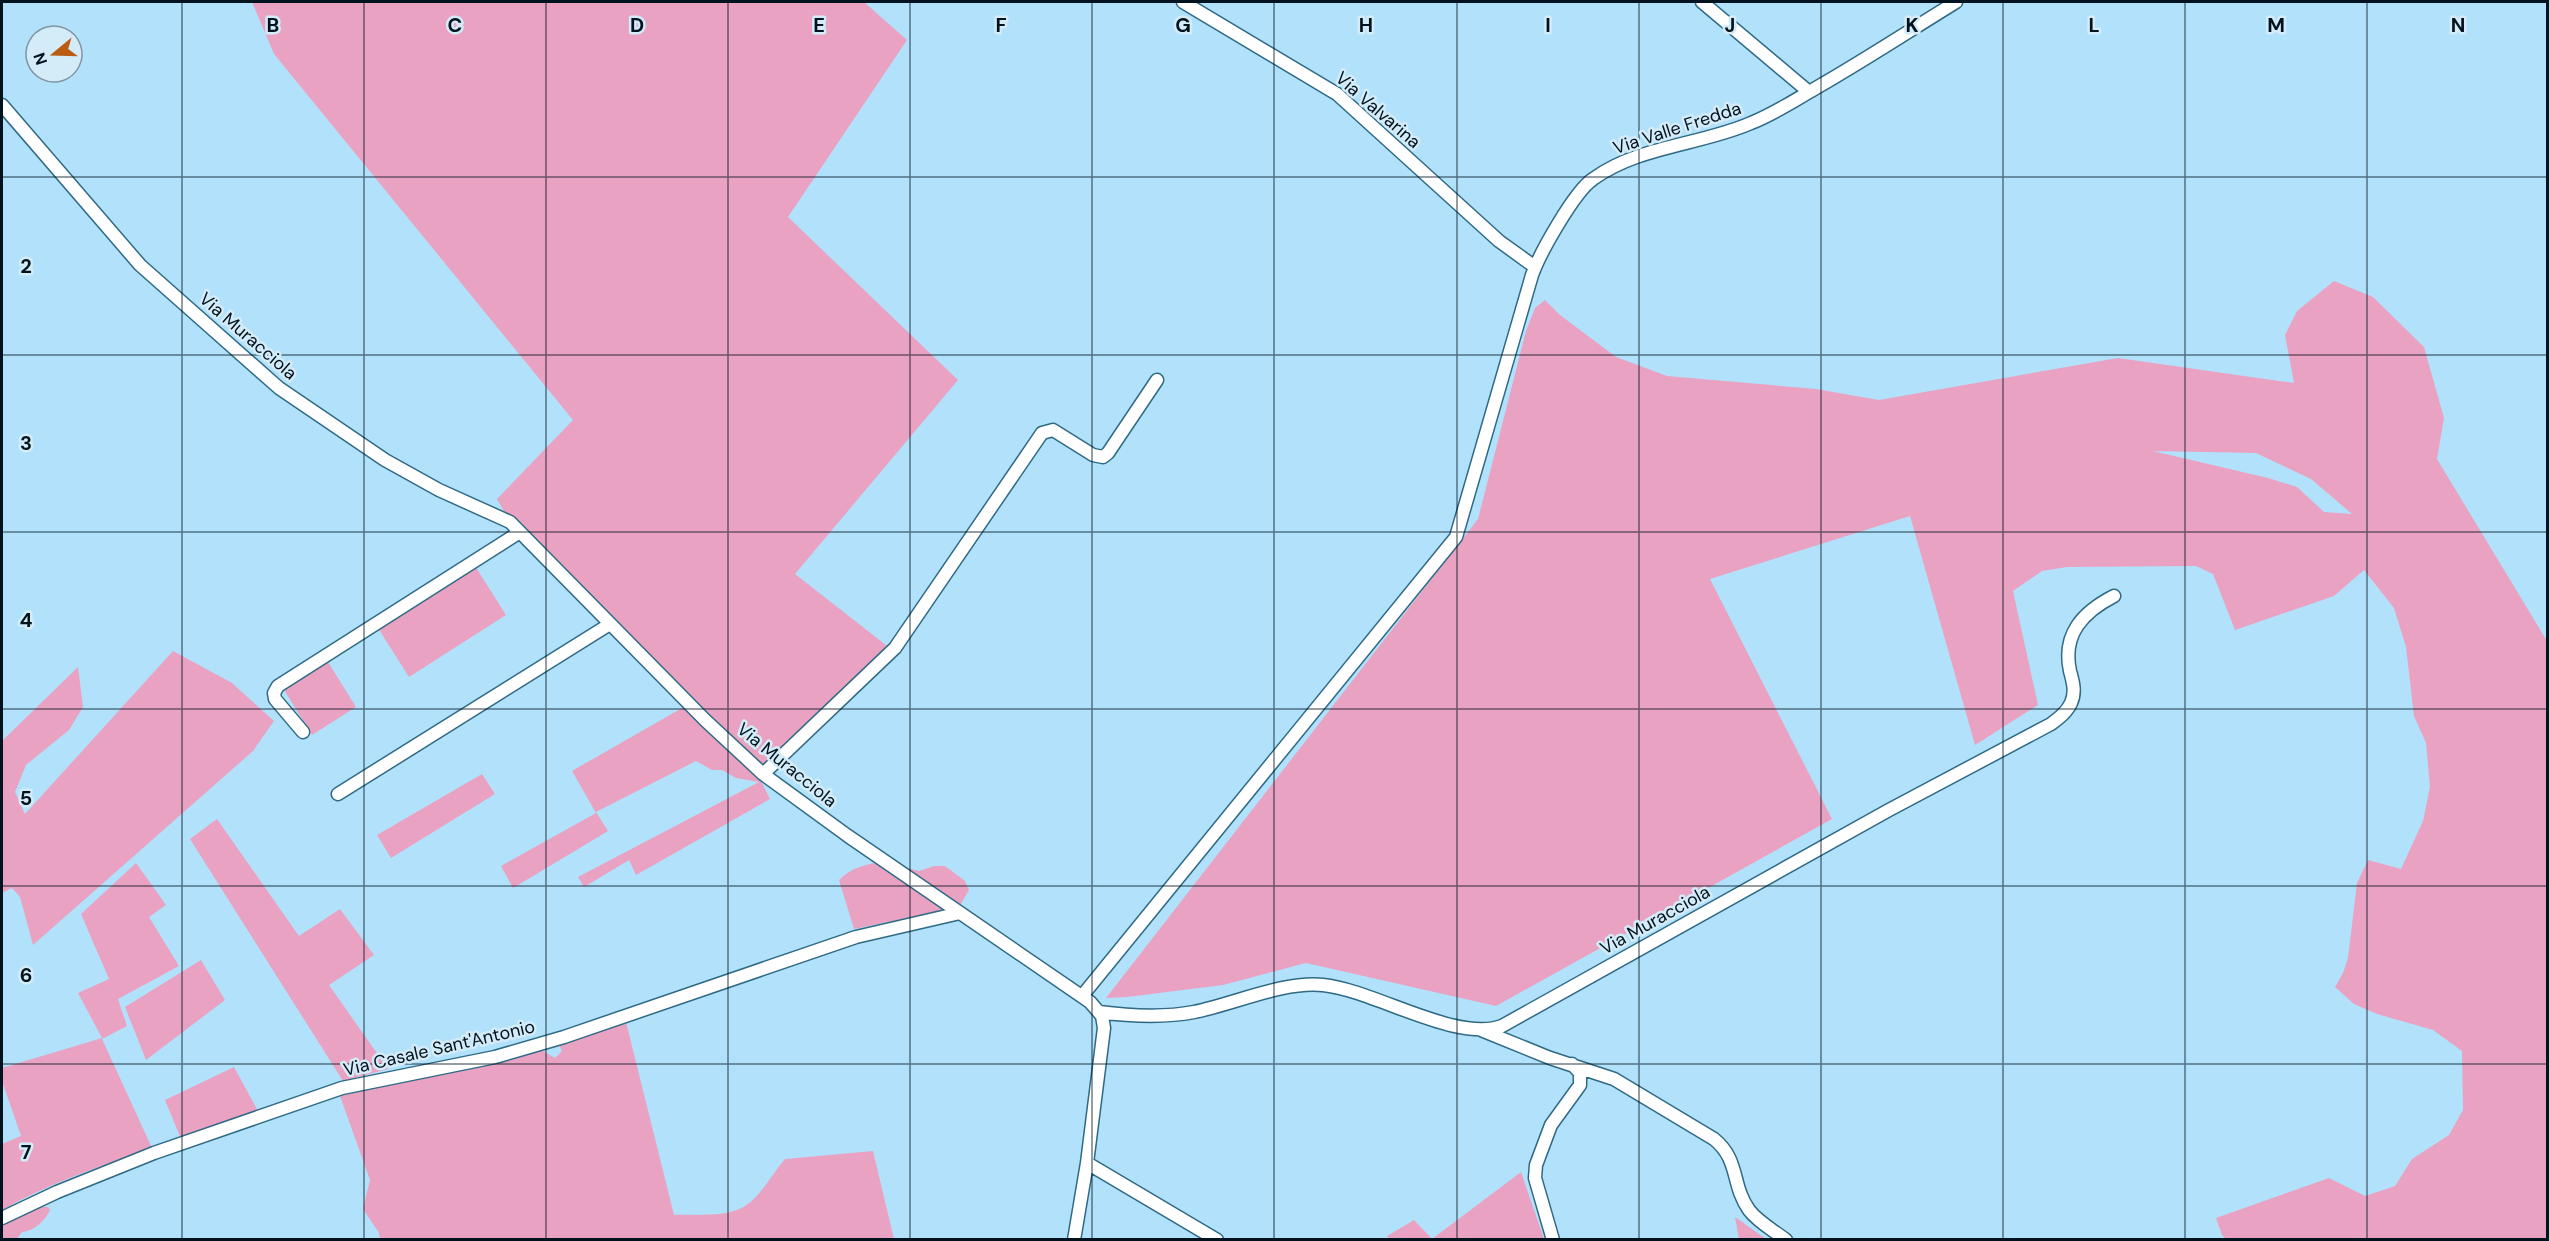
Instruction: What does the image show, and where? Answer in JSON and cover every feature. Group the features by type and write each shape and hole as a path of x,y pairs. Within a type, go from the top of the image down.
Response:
{"street":[{"name":"Via Valvarina","path":"1183,2 1341,97 1499,241 1535,267"},
{"path":"1702,2 1809,92"},
{"name":"Via Valle Fredda","path":"1082,996 1456,537 1535,267 1582,189 1593,179 1636,158 1714,137 1748,125 1809,92 1956,2"},
{"name":"Via Muracciola","path":"2,105 140,265 279,388 385,460 439,490 510,522 705,720 763,774 848,836 1082,996 1099,1012 1147,1016 1193,1012 1275,991 1322,985 1360,993 1452,1025 1480,1030 1502,1026 1889,810 2051,724 2068,708 2073,696 2068,651 2073,631 2088,612 2114,596"},
{"path":"763,774 895,648 1042,433 1053,430 1095,456 1105,456 1157,380"},
{"path":"303,732 275,699 274,693 278,686 520,532"},
{"path":"338,794 610,624"},
{"name":"Via Casale Sant'Antonio","path":"2,1218 57,1192 154,1153 342,1088 495,1057 564,1036 856,937 960,913"},
{"path":"1074,1239 1087,1163 1104,1028 1099,1012"},
{"path":"1480,1030 1550,1058 1614,1079 1720,1144 1726,1149 1748,1208 1757,1220 1785,1239"},
{"path":"1553,1239 1535,1178 1536,1165 1551,1125 1580,1085 1580,1073 1572,1064"},
{"path":"1087,1163 1217,1239"}],"shaded area":[{"path":"252,2 864,2 907,40 788,217 958,380 795,574 891,649 763,774 761,781 770,799 636,875 629,860 584,887 578,877 759,782 736,778 722,770 712,770 696,761 596,812 608,831 513,888 501,866 596,813 572,771 689,704 510,522 497,499 573,420 274,54"},
{"path":"2334,281 2373,297 2424,347 2444,418 2437,459 2547,641 2547,1239 2226,1239 2222,1235 2216,1218 2329,1178 2365,1196 2395,1186 2412,1159 2449,1135 2463,1110 2462,1051 2433,1030 2377,1014 2354,1004 2335,987 2348,958 2357,883 2368,860 2401,869 2423,821 2430,787 2426,743 2414,716 2406,647 2394,608 2364,570 2334,596 2235,630 2213,574 2196,566 2067,567 2042,571 2013,591 2038,705 1975,745 1910,516 1710,579 1832,819 1496,1006 1306,963 1223,985 1106,998 1478,519 1526,331 1535,308 1545,300 1560,315 1616,357 1667,376 1816,389 1879,400 2118,358 2294,383 2285,335 2297,311","holes":["2153,451 2256,453 2311,479 2352,514 2324,512 2297,487"]},
{"path":"475,566 506,615 409,677 378,628"},
{"path":"173,651 232,683 274,721 253,751 33,945 20,897 12,888 2,893 2,741 78,667 83,707 69,730 26,765 15,792 25,814"},
{"path":"328,662 356,707 312,735 284,690"},
{"path":"482,774 495,794 391,858 377,835"},
{"path":"217,819 299,936 340,909 374,955 329,985 388,1069 343,1081 190,839"},
{"path":"884,862 919,871 934,866 945,866 965,881 969,890 959,907 854,929 839,880 860,867"},
{"path":"136,863 166,905 149,917 179,966 118,999 127,1026 102,1039 152,1148 57,1183 2,1210 2,1144 21,1136 2,1081 2,1068 102,1038 78,993 109,979 81,914"},
{"path":"201,960 225,1000 146,1060 125,1007"},
{"path":"626,1022 674,1215 720,1214 745,1206 761,1191 785,1159 873,1151 894,1239 380,1239 379,1233 363,1209 370,1180 340,1096 365,1088 461,1071 540,1049 555,1058 562,1051 559,1045"},
{"path":"234,1067 258,1111 181,1139 165,1100"},
{"path":"1521,1172 1544,1239 1390,1240 1387,1236 1414,1220 1432,1239"},
{"path":"41,1207 48,1207 50,1210 39,1225 22,1232 17,1239 2,1240 2,1225"},
{"path":"1735,1217 1766,1239 1739,1239"}]}
